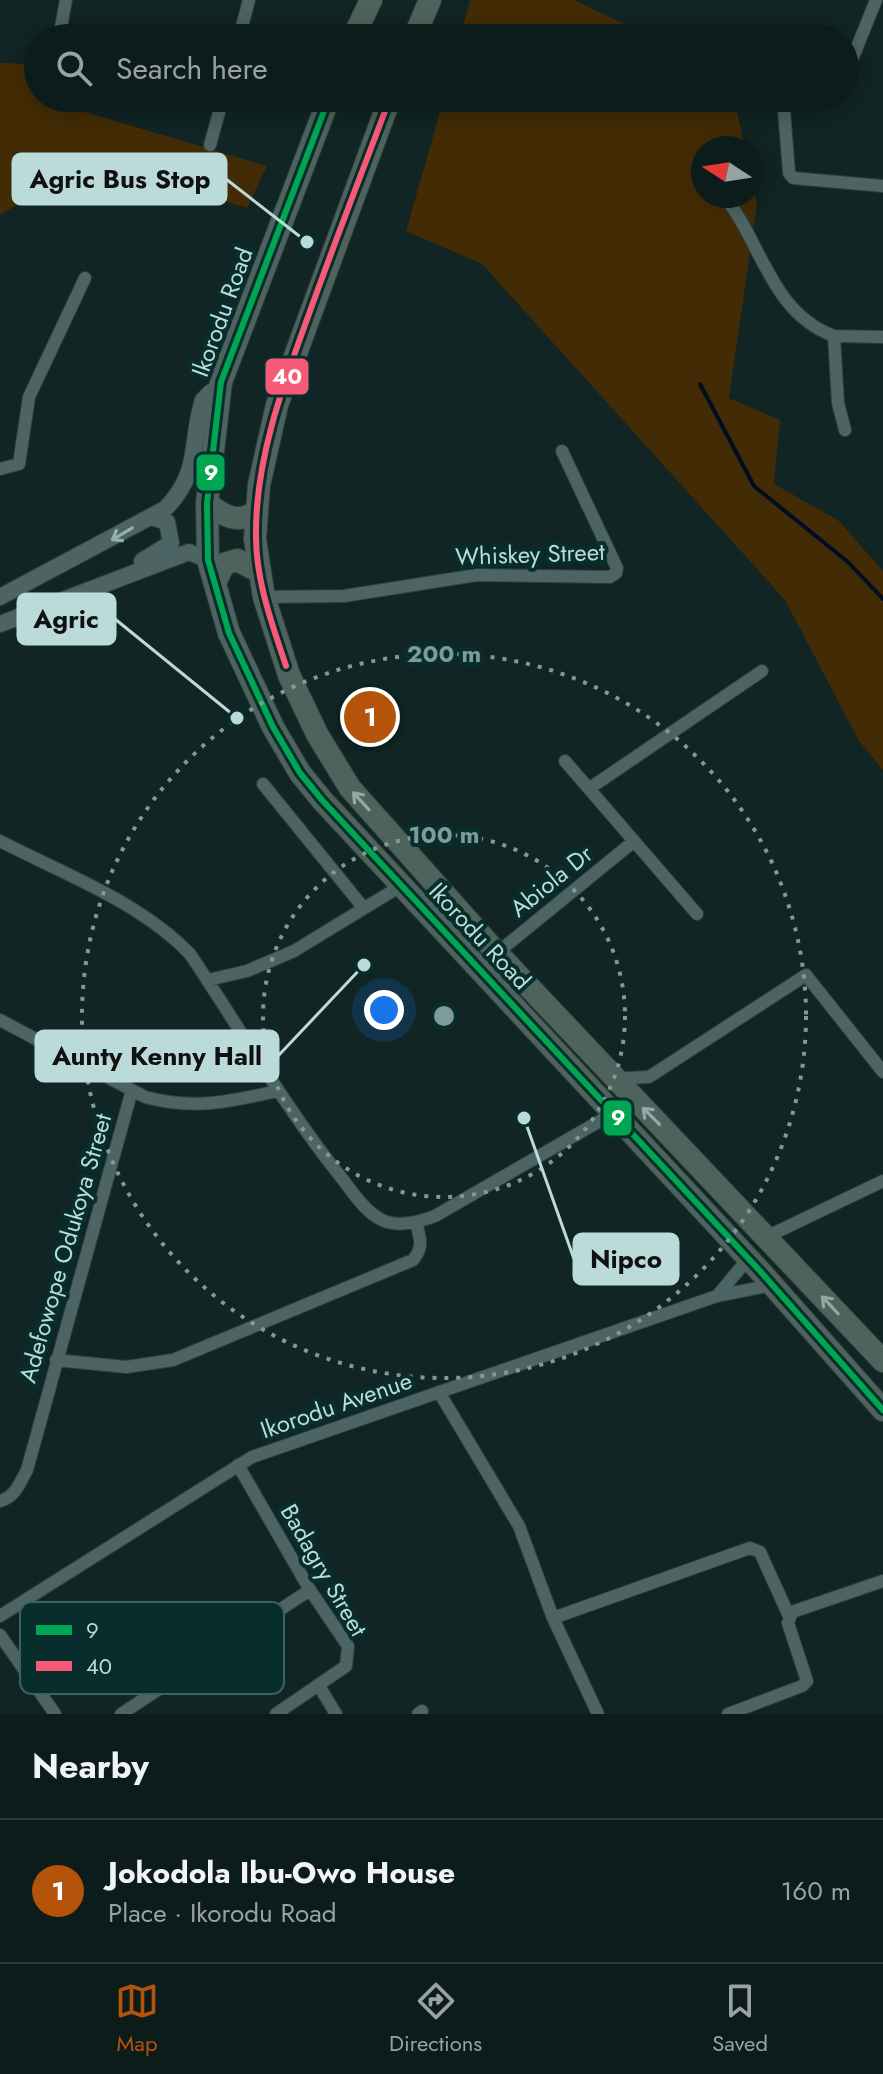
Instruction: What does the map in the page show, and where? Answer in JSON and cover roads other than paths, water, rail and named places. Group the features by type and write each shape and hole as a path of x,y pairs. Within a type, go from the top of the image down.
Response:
{"highway":[{"path":"360,24 371,0"},
{"path":"420,24 430,0"},
{"name":"Ikorodu Road","path":"324,112 220,391 207,503 208,560 243,666 284,747 322,800 399,887 772,1285 883,1410"},
{"name":"Ikorodu Road","path":"385,112 277,405 257,511 264,597 289,675 330,758 350,788 497,953 883,1361"},
{"path":"207,503 236,519 247,518 257,511"},
{"path":"215,583 224,564 237,560 260,572"}],"street":[{"path":"62,24 66,0"},
{"path":"243,24 249,0"},
{"path":"859,42 876,0"},
{"path":"210,145 219,112"},
{"path":"784,112 789,173 793,178 883,186"},
{"path":"731,208 780,293 802,318 834,336 883,337"},
{"path":"0,469 19,464 29,397 85,278"},
{"path":"834,336 838,403 845,430"},
{"path":"0,597 165,509 183,491 191,469 203,400 211,392 220,391"},
{"name":"Whiskey Street","path":"264,597 344,596 477,575 610,577 617,568 562,451"},
{"path":"73,597 168,547 171,537 167,522 151,517"},
{"path":"0,624 189,552 208,560"},
{"path":"590,788 762,671"},
{"path":"565,761 697,914"},
{"path":"263,784 362,906"},
{"path":"0,841 151,919 190,954 277,1091 324,1156 373,1213 384,1221 416,1222 461,1204 612,1114"},
{"name":"Abiola Dr","path":"497,953 633,842"},
{"path":"208,980 270,962 313,942 362,906 399,887"},
{"path":"618,1083 627,1078 649,1077 806,975 883,1072"},
{"path":"0,1020 132,1090 160,1101 203,1106 277,1091"},
{"name":"Adefowope Odukoya Street","path":"0,1501 17,1489 27,1470 132,1090"},
{"path":"764,1238 883,1181"},
{"path":"56,1360 126,1367 173,1360 413,1260 420,1251 421,1242 416,1222"},
{"path":"717,1296 748,1259"},
{"name":"Ikorodu Avenue","path":"22,1602 238,1465 271,1450 717,1296 772,1285"},
{"path":"439,1392 519,1526 553,1618 598,1714"},
{"name":"Badagry Street","path":"238,1465 310,1590 348,1646 346,1666 276,1714"},
{"path":"553,1618 750,1548 760,1552 789,1616 788,1623 807,1681 802,1686 728,1714"},
{"path":"789,1616 792,1612 883,1581"},
{"path":"284,1607 310,1590"},
{"name":"Ikorodu Avenue","path":"0,1616 20,1603"},
{"path":"0,1635 20,1664"},
{"path":"319,1686 336,1714"},
{"path":"41,1694 55,1714"},
{"path":"121,1714 151,1694"}],"waterway":[{"path":"700,384 754,486 848,562 883,599"}],"place":[{"name":"Agric Bus Stop","path":"307,242"},
{"name":"Jokodola Ibu-Owo House","path":"370,717"},
{"name":"Agric","path":"237,718"},
{"name":"Aunty Kenny Hall","path":"364,965"},
{"name":"Nipco","path":"524,1118"}]}
